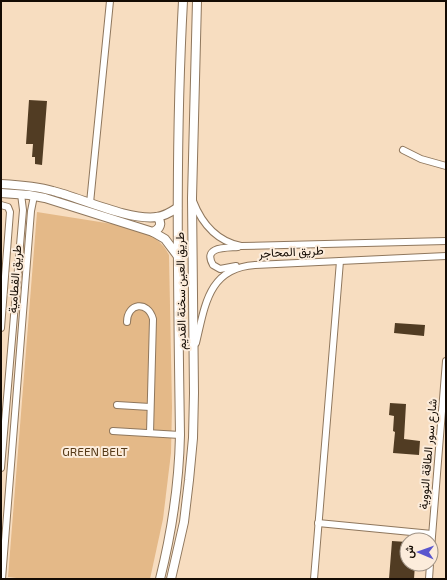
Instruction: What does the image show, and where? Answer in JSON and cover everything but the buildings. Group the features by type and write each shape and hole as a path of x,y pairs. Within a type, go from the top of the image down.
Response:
{"main road":[{"name":"طريق العين سخنة القديم","path":"160,579 174,510 179,470 180,435 177,208 183,1"},
{"name":"طريق العين سخنة القديم","path":"171,579 184,522 190,480 194,416 192,198 197,1"},
{"path":"1,184 43,188 136,216 157,217 177,208"},
{"path":"1,193 21,194 51,200 153,232 165,239 177,255"},
{"path":"153,232 161,226 160,219 157,217"}],"street":[{"path":"90,202 110,1"},
{"path":"402,150 421,159 446,166"},
{"name":"طريق القطامية","path":"1,467 23,210 21,194"},
{"name":"طريق القطامية","path":"4,577 31,207 34,196"},
{"name":"طريق المحاجر","path":"192,198 201,217 214,234 229,243 247,247 446,241"},
{"path":"1,205 8,207 10,212 8,248 4,259 1,328"},
{"path":"246,265 220,268 213,265 211,258 213,252 219,248 247,247"},
{"path":"8,248 20,249"},
{"name":"طريق المحاجر","path":"194,353 207,297 219,279 230,271 246,265 446,256"},
{"path":"314,579 340,261"},
{"path":"127,322 127,316 130,310 141,306 147,308 151,312 153,318 150,433"},
{"name":"شارع سور الطاقة النووية","path":"432,532 446,361"},
{"path":"117,405 150,407"},
{"path":"113,431 180,435"},
{"path":"1,467 12,468"},
{"path":"318,523 411,532"}],"green space":[{"name":"GREEN BELT","path":"37,212 138,228 152,236 163,246 169,255 172,407 171,453 163,519 150,579 25,579 8,577"}]}
